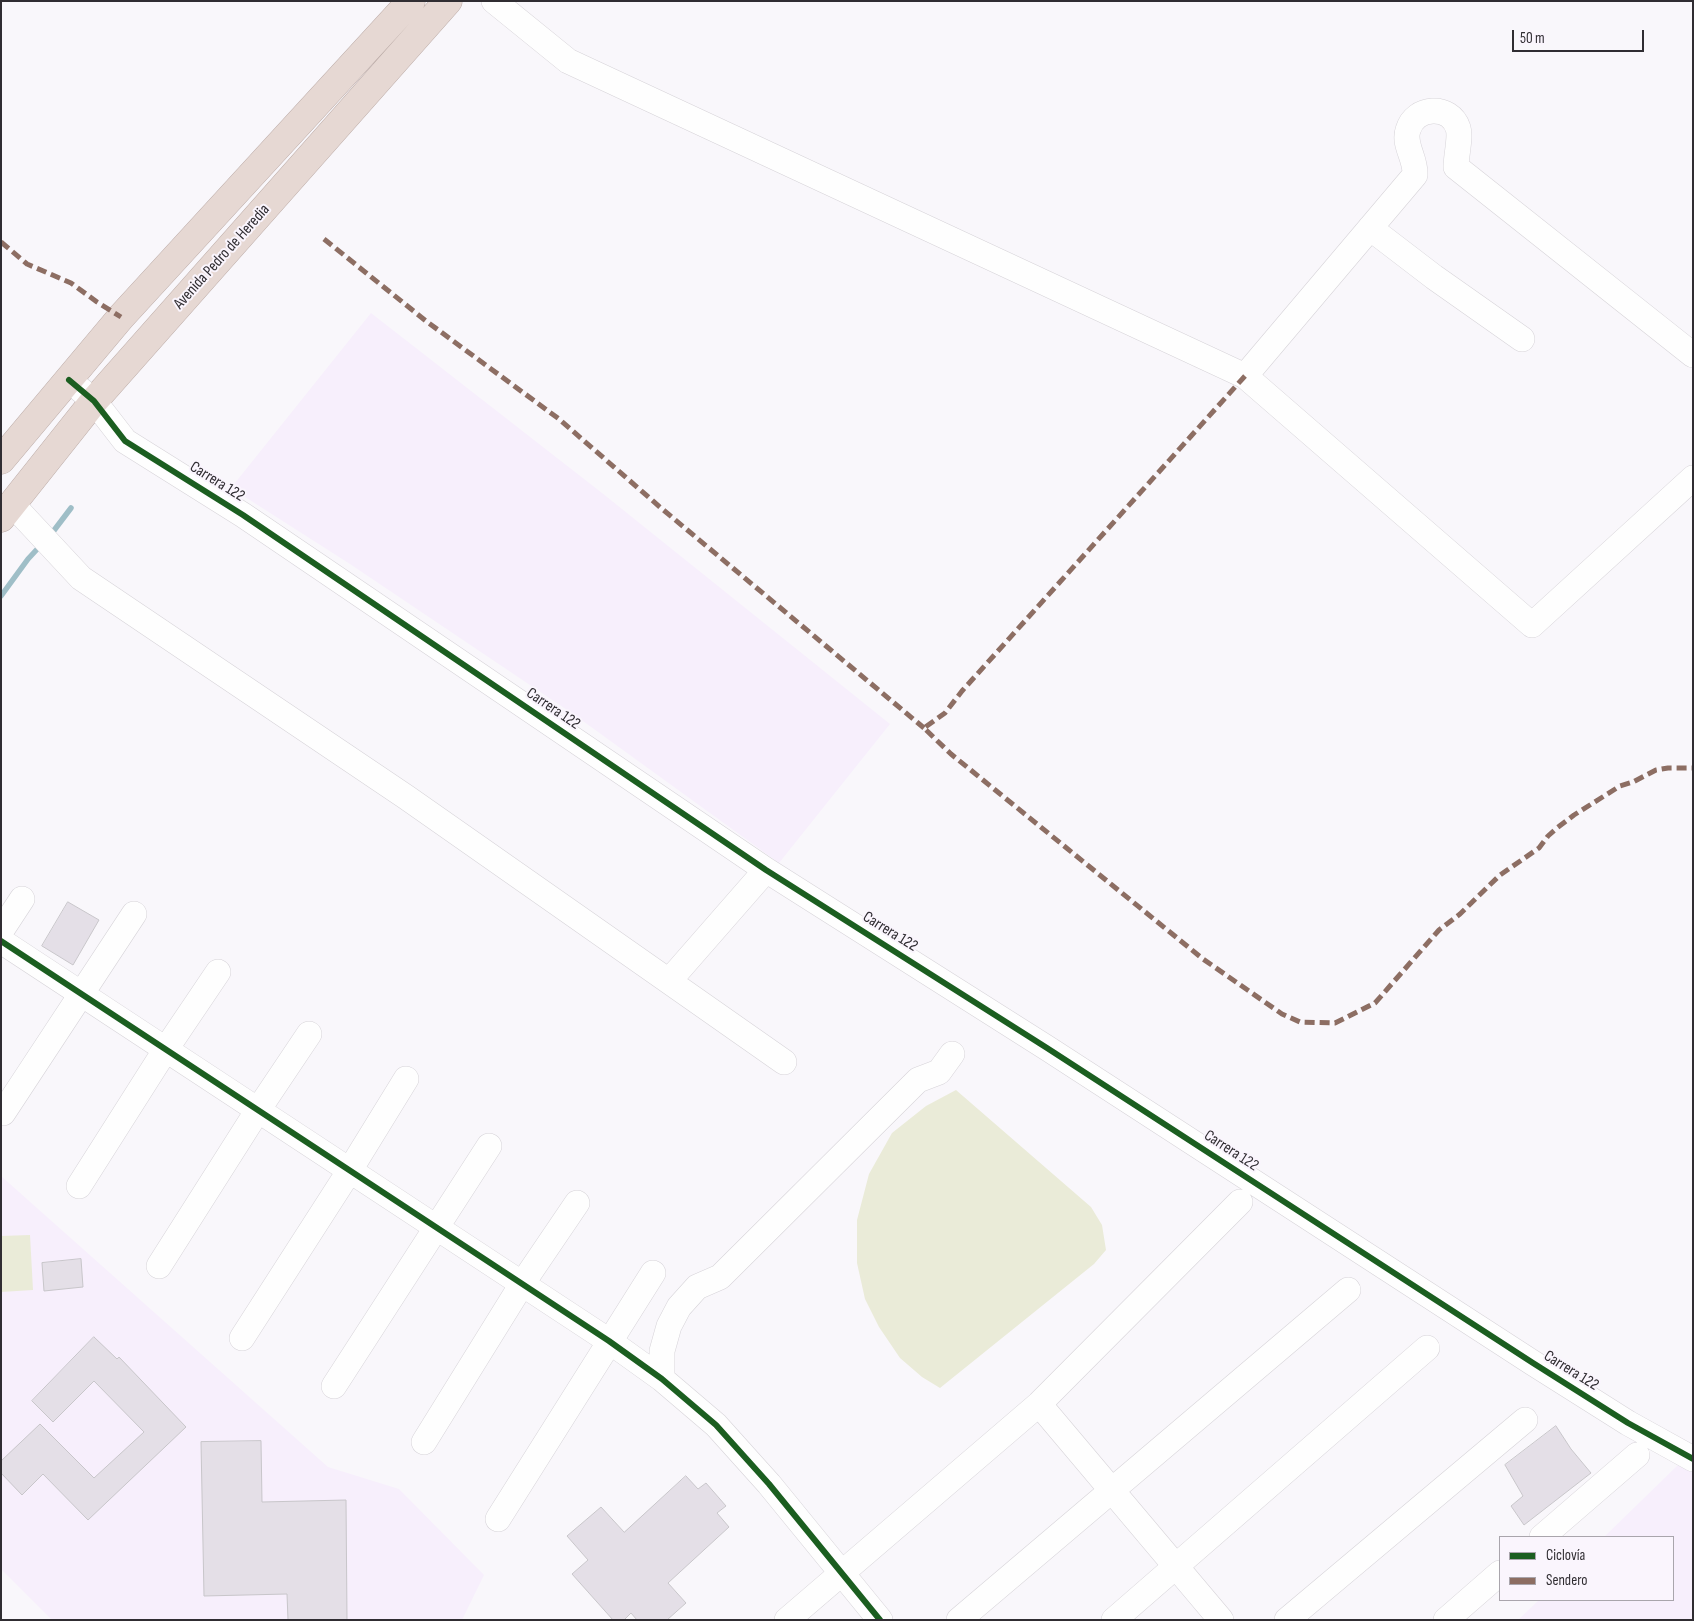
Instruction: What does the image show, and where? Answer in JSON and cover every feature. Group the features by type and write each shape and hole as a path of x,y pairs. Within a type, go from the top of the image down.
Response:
{"highway":[{"name":"Avenida Pedro de Heredia","path":"1,460 121,317 411,1"},
{"name":"Avenida Pedro de Heredia","path":"7,511 94,401 448,1"}],"street":[{"path":"494,1 568,61 1245,376 1532,625 1693,478"},
{"path":"1415,175 1416,166 1407,144 1406,134 1411,122 1421,113 1427,111 1433,110 1445,114 1458,127 1459,142 1456,167"},
{"path":"1245,376 1415,175 1430,168 1456,167 1693,355"},
{"path":"1370,228 1522,339"},
{"name":"Carrera 122","path":"68,380 94,401 126,441 251,520 766,870 1047,1048 1533,1363 1628,1423 1693,1459"},
{"path":"7,511 81,578 406,797 784,1062"},
{"path":"668,981 766,870"},
{"path":"1,931 22,899"},
{"path":"3,1113 134,914"},
{"path":"1,941 609,1341 662,1379 716,1425 769,1484 880,1620"},
{"path":"79,1186 166,1049 218,972"},
{"path":"159,1266 258,1110 309,1034"},
{"path":"662,1379 662,1351 669,1326 679,1307 698,1287 720,1277 918,1080 939,1072 952,1054"},
{"path":"242,1338 406,1079"},
{"path":"334,1386 489,1146"},
{"path":"787,1620 1039,1404 1240,1202"},
{"path":"424,1442 522,1284 577,1203"},
{"path":"498,1519 653,1273"},
{"path":"959,1620 1348,1290"},
{"path":"1114,1620 1427,1348"},
{"path":"1039,1404 1221,1620"},
{"path":"1287,1620 1525,1420"},
{"path":"1543,1536 1637,1455"},
{"path":"1446,1620 1499,1574"}],"shaded area":[{"path":"371,313 602,493 890,724 779,863 576,716 350,564 231,488"},
{"path":"1,1176 328,1467 399,1489 484,1575 462,1620 52,1620 1,1569"},
{"path":"1679,1464 1693,1473 1693,1620 1518,1620 1538,1601 1674,1601 1674,1536 1605,1536"}],"green space":[{"path":"956,1090 1091,1207 1102,1225 1106,1250 1094,1264 940,1388 922,1377 900,1358 879,1327 865,1299 857,1263 857,1220 869,1174 892,1133 926,1106"},
{"path":"30,1235 33,1290 1,1292 1,1236"}],"building":[{"path":"68,902 99,920 73,965 42,946"},
{"path":"81,1259 83,1287 44,1291 42,1263"},
{"path":"94,1337 117,1359 119,1357 186,1427 88,1520 43,1474 22,1495 1,1473 1,1461 40,1424 94,1478 144,1432 94,1381 53,1422 32,1401"},
{"path":"1556,1426 1571,1449 1591,1473 1524,1525 1511,1506 1523,1496 1505,1465"},
{"path":"261,1441 262,1502 346,1500 347,1620 288,1620 287,1594 204,1596 201,1442"},
{"path":"686,1476 698,1489 706,1483 726,1506 717,1513 729,1527 668,1583 686,1603 667,1620 637,1620 631,1613 624,1620 613,1620 572,1574 588,1560 567,1536 601,1507 624,1532"}],"waterway":[{"path":"49,537 71,508"},
{"path":"1,596 28,559 41,545"}],"marked path":[{"path":"324,239 426,321 559,419 661,508 924,728"},
{"path":"1,242 27,264 71,283 121,317"},
{"path":"1245,376 962,691 945,713 924,728 951,754 1203,959 1282,1014 1300,1022 1335,1023 1375,1003 1439,930 1460,914 1500,875 1539,848 1548,836 1574,815 1620,786 1633,782 1656,770 1693,768"}],"cycle path":[{"path":"69,380 94,401 125,441 243,515 766,870 1047,1048 1533,1363 1628,1423 1693,1459"},
{"path":"1,941 609,1341 662,1379 716,1425 769,1484 880,1620"}]}
